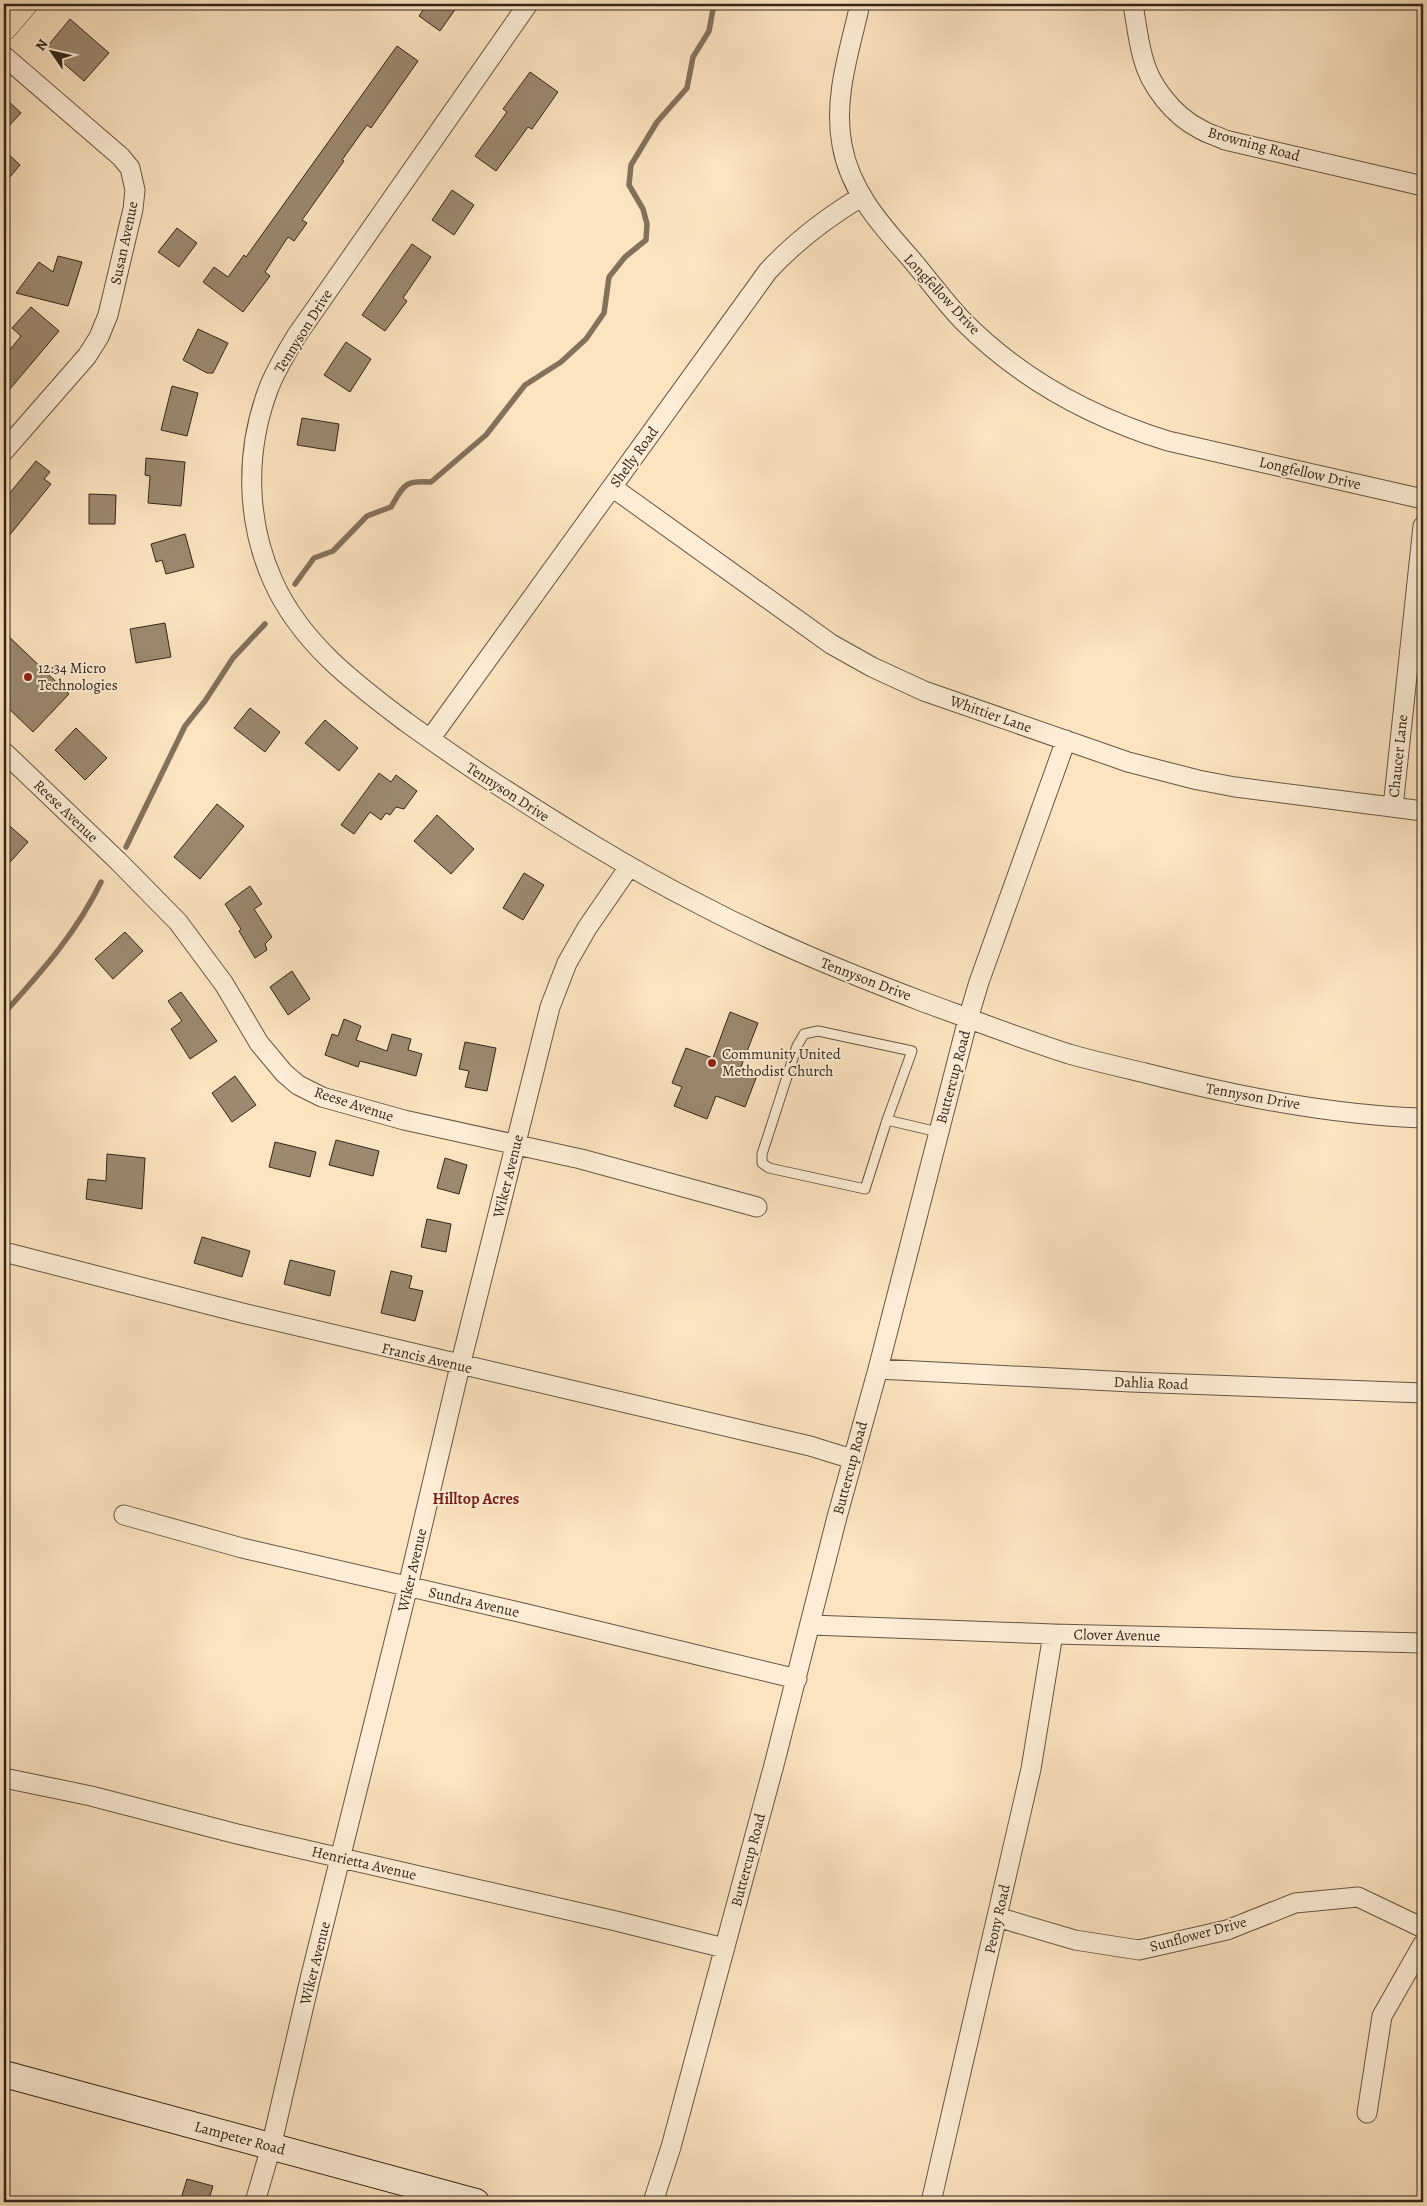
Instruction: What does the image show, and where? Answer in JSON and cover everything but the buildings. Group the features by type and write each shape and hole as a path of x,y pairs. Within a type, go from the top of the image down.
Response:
{"main road":[{"path":"4,26 23,4"},
{"name":"Lampeter Road","path":"4,2074 476,2202"}],"street":[{"name":"Tennyson Drive","path":"528,4 297,335 268,389 254,440 251,480 255,529 271,577 298,624 328,659 373,697 454,757 629,867 700,905 832,968 968,1019 1072,1054 1202,1088 1330,1109 1423,1118"},
{"name":"Longfellow Drive","path":"860,4 841,88 838,117 847,164 861,197 884,229 963,320 1008,361 1056,393 1098,416 1168,441 1423,499"},
{"name":"Browning Road","path":"1133,4 1143,59 1148,73 1161,95 1176,112 1199,129 1225,140 1423,186"},
{"name":"Susan Avenue","path":"4,56 121,157 130,168 134,190 133,209 108,315 99,337 87,356 4,451"},
{"name":"Shelly Road","path":"430,739 453,710 768,271 789,248 827,218 861,197"},
{"name":"Whittier Lane","path":"612,486 831,644 872,667 924,691 1128,762 1198,780 1235,787 1423,811"},
{"name":"Chaucer Lane","path":"1393,807 1423,526"},
{"name":"Buttercup Road","path":"653,2202 671,2147 797,1679 852,1459 878,1369 968,1019 979,982 1066,740"},
{"name":"Reese Avenue","path":"4,752 118,861 178,922 224,984 259,1043 292,1080 322,1097 404,1120 517,1144 632,1172 757,1207"},
{"name":"Wiker Avenue","path":"256,2202 408,1586 460,1366 550,1007 561,976 587,928 629,867"},
{"name":"Francis Avenue","path":"4,1252 210,1306 460,1366 810,1446 852,1459"},
{"name":"Dahlia Road","path":"878,1369 1132,1382 1423,1393"},
{"name":"Sundra Avenue","path":"124,1515 242,1548 797,1679"},
{"name":"Clover Avenue","path":"811,1625 1053,1634 1423,1642"},
{"name":"Peony Road","path":"931,2202 1031,1769 1053,1634"},
{"name":"Henrietta Avenue","path":"4,1778 124,1804 237,1834 724,1948"},
{"name":"Sunflower Drive","path":"998,1917 1075,1940 1139,1950 1227,1930 1295,1903 1358,1897 1423,1928"},
{"path":"1366,2113 1382,2016 1423,1944"}],"lane":[{"path":"818,1031 912,1051 887,1120 865,1189 769,1168 762,1163 762,1154 797,1046 804,1034 818,1031"},
{"path":"887,1120 938,1132"}],"waterway":[{"path":"295,584 314,558 333,551 367,516 391,507 402,489 410,483 431,482 486,435 525,385 561,362 586,339 604,313 609,277 625,257 646,240 647,224 643,209 629,185 631,165 657,122 687,88 693,57 709,31 714,4"},
{"path":"126,847 185,726 205,701 233,658 265,624"},
{"path":"4,1017 6,1011 70,934 101,882"},
{"path":"4,1536 6,1540 4,1548"}],"place":[{"name":"12:34 Micro Technologies","path":"28,677"},
{"name":"Community United Methodist Church","path":"712,1063"}],"district":[{"name":"Hilltop Acres","path":"476,1499"}]}
